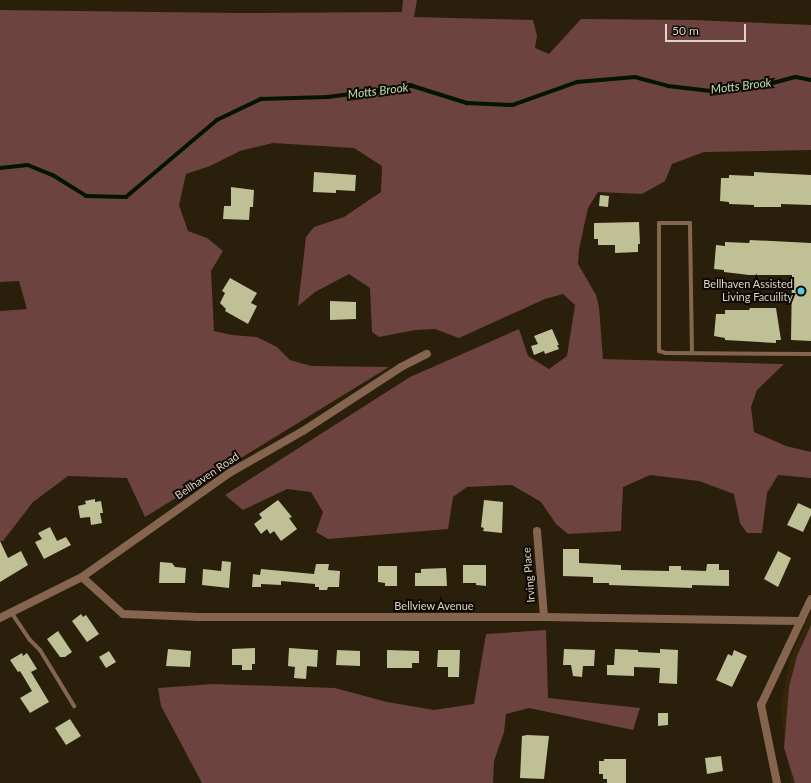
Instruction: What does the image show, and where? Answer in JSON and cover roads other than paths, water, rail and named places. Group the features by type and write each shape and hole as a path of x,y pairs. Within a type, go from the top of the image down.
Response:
{"street":[{"name":"Bellhaven Road","path":"0,618 82,577 231,472 302,431 401,367 427,354"},
{"name":"Irving Place","path":"537,531 544,617"},
{"name":"Bellview Avenue","path":"82,577 123,614 199,617 544,617 801,621"},
{"path":"777,783 761,705 811,600"}],"lane":[{"path":"692,353 690,223 659,223 659,351 692,353 811,354"},
{"path":"11,612 29,639 40,650 74,706"}],"waterway":[{"name":"Motts Brook","path":"0,168 28,165 53,175 86,196 126,197 217,120 261,99 328,97 413,86 467,103 513,105 577,82 635,77 668,86 711,91 758,87 796,77 811,80"}],"place":[{"name":"Bellhaven Assisted Living Facuility","path":"801,291"}]}
